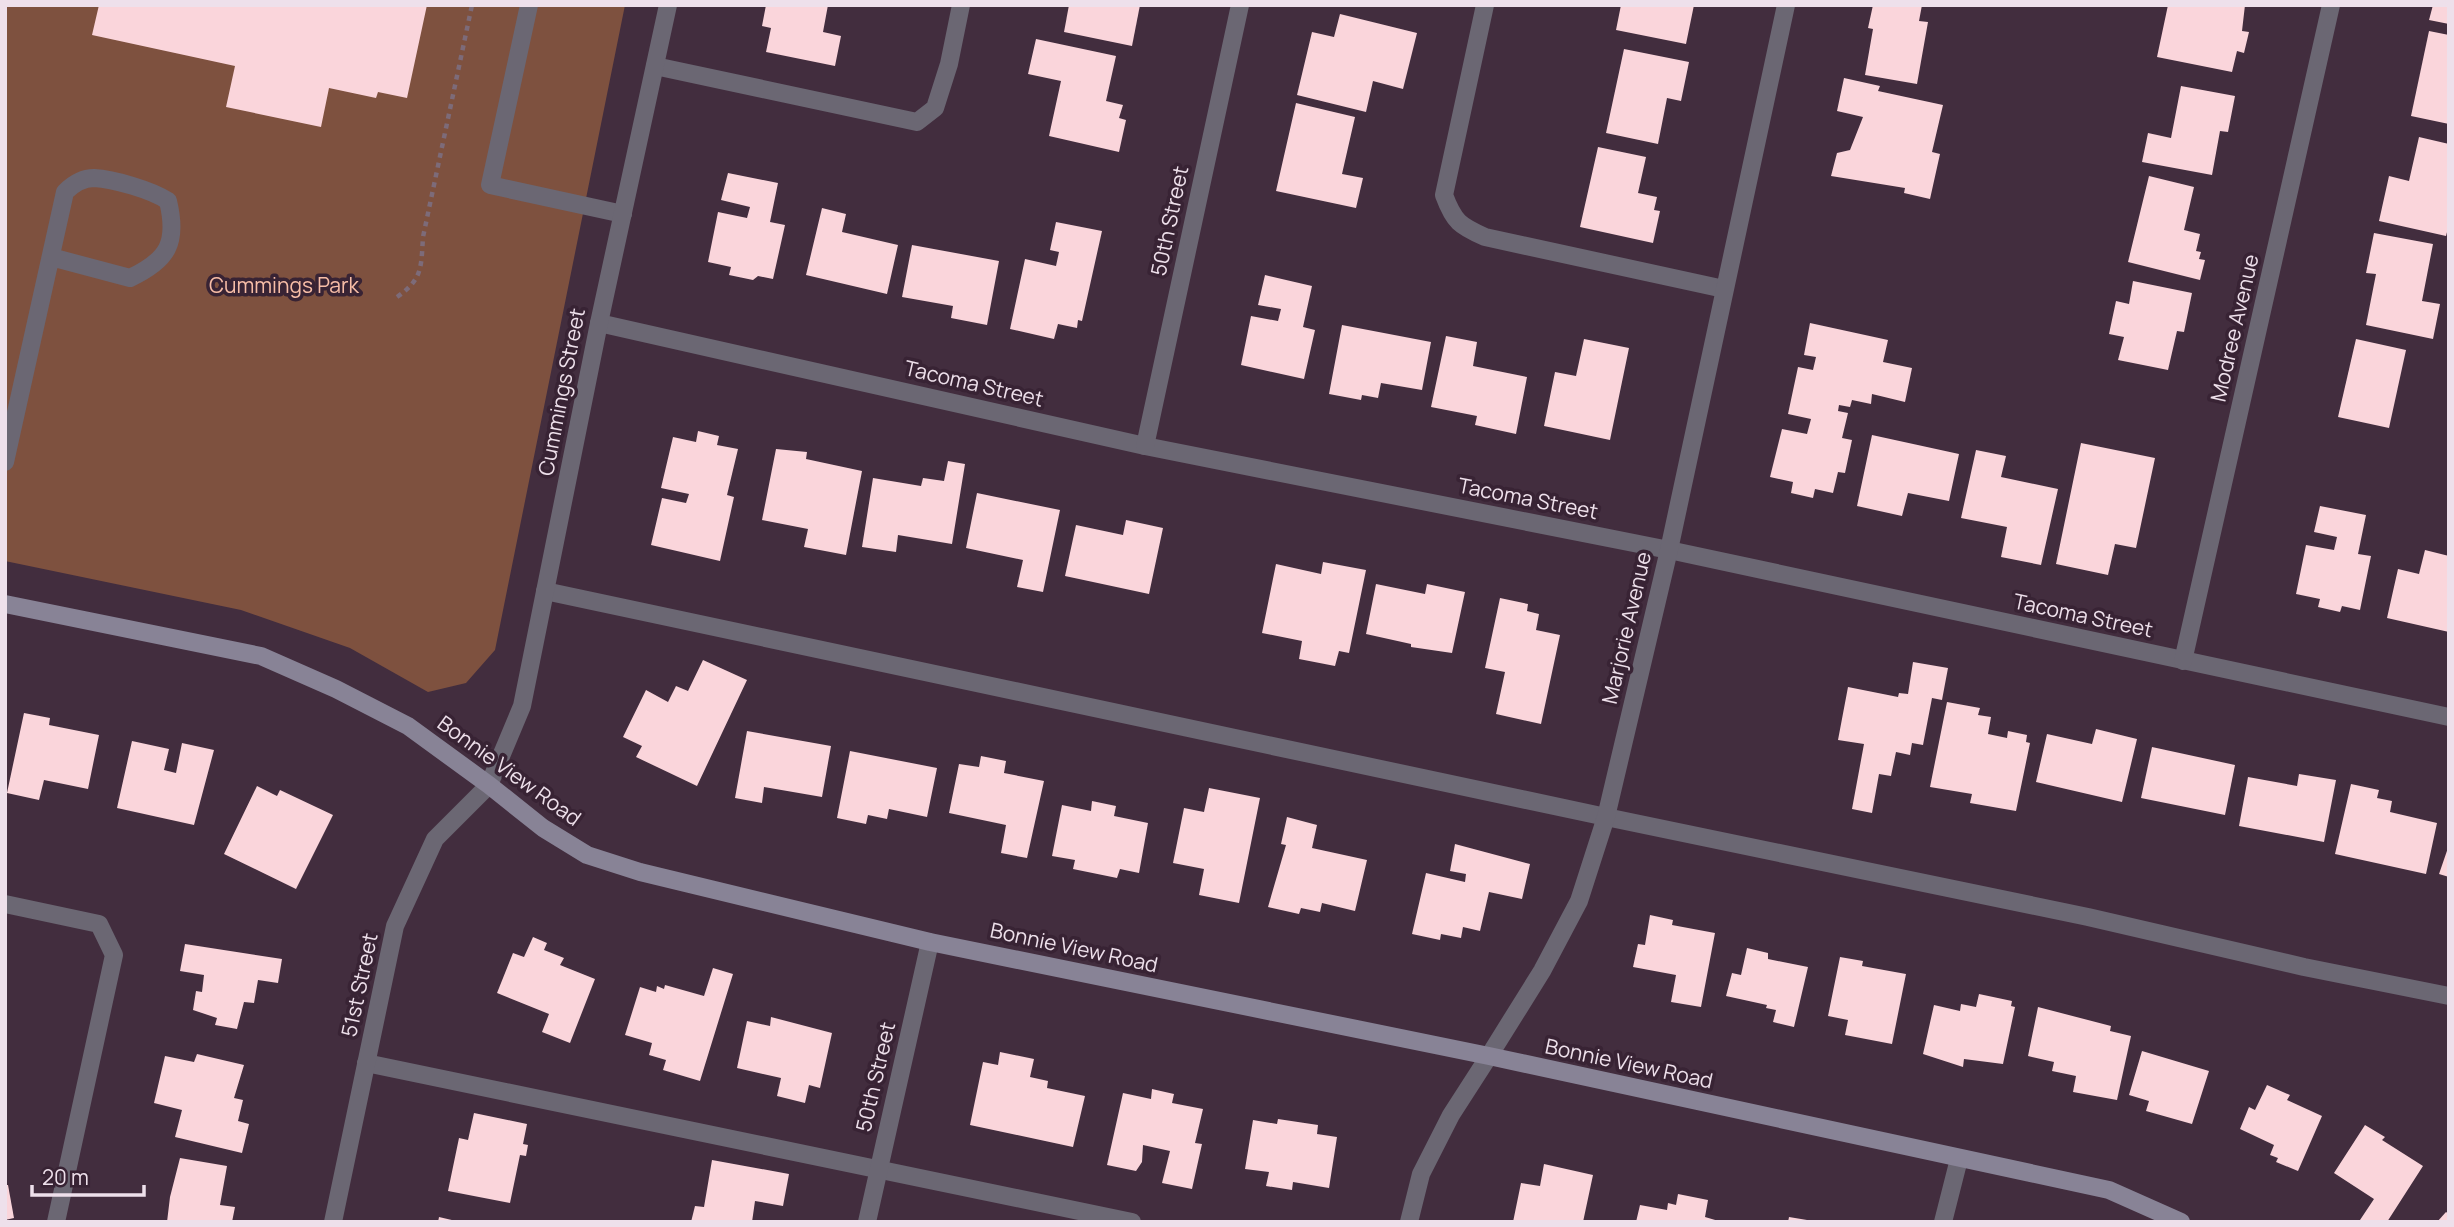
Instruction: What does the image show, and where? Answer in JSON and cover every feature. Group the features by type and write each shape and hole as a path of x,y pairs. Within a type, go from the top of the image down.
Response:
{"street":[{"path":"529,5 490,185 623,214"},
{"name":"Cummings Street","path":"489,785 522,706 599,323 668,5"},
{"path":"655,66 917,122 935,108 949,64 961,5"},
{"name":"50th Street","path":"1145,446 1240,5"},
{"path":"1485,5 1444,195 1450,212 1461,226 1485,237 1724,289"},
{"name":"Marjorie Avenue","path":"1409,1222 1421,1174 1451,1115 1542,971 1579,901 1606,817 1669,550 1786,5"},
{"name":"Modree Avenue","path":"2183,661 2331,5"},
{"path":"5,462 65,192 74,183 93,178 154,192 168,201 173,220 167,250 154,266 130,278 51,257"},
{"name":"Tacoma Street","path":"599,323 1145,446 1669,550 2449,718"},
{"path":"545,591 2088,917 2304,967 2449,996"},
{"name":"Bonnie View Road","path":"5,604 261,656 336,689 408,726 543,828 587,855 640,872 930,942 1489,1056 2109,1190 2181,1222"},
{"name":"51st Street","path":"333,1222 395,926 435,839 489,785"},
{"path":"5,904 99,924 114,955 56,1222"},
{"name":"50th Street","path":"867,1222 930,942"},
{"path":"366,1063 1132,1222"},
{"path":"1944,1222 1959,1159"}],"path":[{"path":"397,297 412,287 421,268 423,237 472,5"}],"green space":[{"name":"Cummings Park","path":"5,5 625,5 495,650 466,683 428,692 350,648 241,610 5,561"}],"building":[{"path":"99,5 427,5 407,98 378,92 376,98 329,88 321,127 226,107 235,66 92,35"},
{"path":"766,5 828,5 823,32 841,36 835,66 766,52 771,28 762,26"},
{"path":"1069,5 1140,5 1132,46 1064,32"},
{"path":"1621,5 1694,5 1686,44 1616,30"},
{"path":"1873,5 1922,5 1919,21 1928,22 1917,84 1865,75 1873,29 1868,28"},
{"path":"2168,5 2245,5 2242,31 2249,32 2244,53 2237,51 2232,72 2157,57"},
{"path":"2433,5 2449,5 2449,24 2429,20"},
{"path":"1340,14 1417,33 1403,89 1373,81 1366,112 1297,95 1312,32 1334,37"},
{"path":"2429,31 2449,35 2449,124 2411,116"},
{"path":"1036,39 1116,56 1106,101 1123,105 1119,118 1126,120 1119,152 1049,136 1061,81 1028,74"},
{"path":"1624,49 1689,62 1681,101 1667,98 1658,144 1606,133"},
{"path":"1844,78 1880,86 1878,91 1943,105 1932,152 1940,154 1930,199 1904,193 1905,188 1831,176 1837,153 1850,150 1863,117 1837,111"},
{"path":"2181,86 2235,96 2228,132 2220,131 2212,175 2142,162 2148,133 2171,138"},
{"path":"1296,103 1355,117 1342,174 1363,178 1356,208 1276,191"},
{"path":"2419,137 2449,144 2449,224 2446,236 2379,221 2389,176 2409,181"},
{"path":"1598,147 1646,157 1638,193 1657,197 1654,210 1660,211 1653,243 1580,227"},
{"path":"728,173 778,183 770,222 785,225 773,279 758,276 753,280 729,275 731,267 708,262 718,212 747,218 750,207 721,200"},
{"path":"2149,176 2194,187 2184,230 2200,234 2196,251 2201,252 2199,259 2205,260 2200,280 2128,262"},
{"path":"822,208 846,214 842,232 898,245 887,294 806,275"},
{"path":"1056,222 1102,231 1082,321 1078,320 1077,328 1058,324 1054,339 1010,329 1025,259 1056,266 1059,252 1050,250"},
{"path":"2374,233 2433,244 2422,301 2440,304 2433,339 2366,325 2376,274 2366,273"},
{"path":"912,245 999,261 987,325 951,318 953,306 902,297"},
{"path":"1265,275 1312,286 1303,327 1315,330 1304,379 1241,365 1251,316 1278,321 1281,309 1258,305"},
{"path":"2133,281 2192,293 2184,332 2177,331 2168,370 2118,360 2124,337 2109,334 2116,301 2129,304"},
{"path":"1810,323 1888,340 1883,362 1912,368 1905,402 1872,394 1871,404 1852,400 1850,407 1839,405 1838,411 1848,413 1842,438 1852,440 1845,473 1838,472 1833,493 1815,489 1813,498 1791,493 1793,482 1770,477 1782,429 1807,434 1811,419 1788,414 1798,367 1813,370 1816,357 1804,355"},
{"path":"1342,325 1431,342 1422,390 1381,383 1378,398 1362,395 1361,400 1329,394"},
{"path":"1446,336 1477,342 1473,366 1527,377 1516,434 1475,425 1477,416 1431,407"},
{"path":"1584,339 1629,348 1610,440 1544,426 1555,372 1576,376"},
{"path":"2356,339 2406,350 2389,428 2338,417"},
{"path":"698,431 719,436 717,445 738,449 727,495 734,497 720,561 651,545 662,498 686,503 689,494 661,488 673,437 696,442"},
{"path":"1872,435 1959,454 1949,501 1908,493 1902,516 1857,506"},
{"path":"2081,443 2155,458 2136,548 2115,544 2108,575 2056,564"},
{"path":"776,449 807,452 806,459 862,471 846,555 804,547 808,529 762,520"},
{"path":"1976,450 2006,456 2001,477 2058,489 2041,565 2001,557 2007,527 1961,518"},
{"path":"948,461 965,464 952,544 898,535 896,552 862,547 873,478 921,486 923,478 944,481"},
{"path":"977,493 1060,510 1043,592 1017,587 1023,560 966,548"},
{"path":"2320,506 2366,515 2358,554 2371,556 2360,610 2342,606 2340,612 2318,607 2320,599 2296,594 2306,545 2334,550 2337,537 2314,532"},
{"path":"1126,520 1163,528 1149,594 1065,576 1076,525 1123,535"},
{"path":"2425,550 2449,556 2449,632 2387,618 2398,569 2419,574"},
{"path":"1323,562 1366,570 1349,653 1339,651 1335,666 1299,659 1302,641 1262,633 1276,564 1321,574"},
{"path":"1376,584 1425,594 1427,584 1465,592 1452,653 1411,647 1411,644 1366,634"},
{"path":"1500,598 1528,604 1527,611 1539,614 1536,630 1560,635 1541,724 1496,714 1505,672 1485,668"},
{"path":"703,660 747,680 697,786 636,757 642,746 623,737 646,690 668,702 676,686 688,691"},
{"path":"1913,662 1948,668 1942,700 1932,698 1923,745 1912,743 1910,755 1896,752 1891,776 1879,774 1872,813 1852,809 1864,744 1838,740 1848,687 1898,697 1899,693 1908,694"},
{"path":"1947,702 1980,708 1978,715 1991,717 1988,734 2007,738 2008,731 2027,735 2026,742 2030,743 2016,811 1970,803 1972,794 1930,787"},
{"path":"24,713 50,718 49,725 99,735 88,789 44,780 39,800 7,793"},
{"path":"2096,729 2137,739 2122,802 2036,782 2047,734 2092,744"},
{"path":"747,731 831,746 822,797 764,787 762,803 735,798"},
{"path":"132,741 169,749 164,770 176,773 182,743 214,750 194,825 117,808"},
{"path":"2152,747 2235,765 2225,815 2141,798"},
{"path":"850,751 937,768 927,817 889,809 887,819 868,815 866,824 837,818"},
{"path":"981,756 1006,761 1004,773 1044,781 1027,858 1001,853 1006,825 949,813 959,764 979,767"},
{"path":"2299,774 2336,780 2324,842 2239,826 2248,777 2297,786"},
{"path":"2351,784 2379,790 2377,798 2392,801 2390,812 2437,823 2426,874 2335,854"},
{"path":"257,786 277,796 280,790 333,815 296,889 224,854"},
{"path":"1209,788 1260,798 1239,903 1199,895 1204,869 1173,863 1184,808 1204,812"},
{"path":"1092,801 1116,806 1114,816 1148,823 1139,873 1120,869 1117,878 1073,869 1075,860 1052,856 1062,805 1091,811"},
{"path":"1287,817 1317,825 1312,848 1367,860 1355,911 1322,903 1320,912 1301,908 1299,914 1268,907 1286,845 1281,844"},
{"path":"1455,844 1530,864 1522,899 1489,892 1480,931 1463,927 1461,938 1441,934 1440,940 1412,934 1426,873 1465,882 1466,874 1450,871"},
{"path":"2449,845 2449,877 2439,874"},
{"path":"1650,915 1673,920 1672,925 1715,933 1701,1007 1671,1002 1676,975 1633,967 1638,944 1645,945"},
{"path":"533,937 547,943 544,950 564,958 560,965 595,979 570,1043 542,1032 549,1014 497,993 513,953 524,957"},
{"path":"185,944 282,959 278,983 258,980 254,1003 244,1002 237,1029 215,1025 217,1018 193,1010 196,991 202,992 204,975 180,971"},
{"path":"1747,948 1768,953 1768,959 1808,967 1794,1027 1773,1022 1776,1010 1766,1008 1767,1005 1726,996 1732,973 1741,975"},
{"path":"1840,957 1863,961 1862,966 1906,974 1892,1044 1845,1035 1848,1020 1828,1016"},
{"path":"713,968 733,974 700,1081 663,1070 666,1060 649,1055 652,1043 625,1035 640,987 656,992 657,986 664,989 665,985 704,996"},
{"path":"1979,994 2012,1001 2011,1006 2015,1007 2003,1064 1964,1059 1963,1067 1923,1054 1934,1005 1960,1011 1961,1004 1976,1007"},
{"path":"2038,1007 2111,1026 2110,1031 2131,1036 2117,1100 2073,1092 2076,1076 2052,1071 2054,1062 2028,1056"},
{"path":"771,1017 832,1033 820,1088 809,1085 805,1103 777,1096 781,1078 737,1068 747,1021 770,1026"},
{"path":"2142,1051 2209,1071 2192,1124 2146,1111 2149,1101 2129,1095"},
{"path":"1000,1052 1034,1059 1030,1077 1048,1081 1047,1088 1085,1096 1073,1147 970,1125 983,1062 998,1065"},
{"path":"197,1054 244,1065 234,1098 243,1100 238,1121 249,1124 242,1153 175,1137 182,1110 154,1103 165,1056 194,1062"},
{"path":"2267,1085 2290,1095 2287,1100 2322,1116 2298,1171 2276,1162 2278,1158 2270,1155 2274,1145 2240,1129 2249,1107 2255,1110"},
{"path":"1152,1089 1174,1094 1172,1103 1203,1109 1195,1143 1202,1144 1192,1189 1162,1183 1170,1151 1143,1145 1142,1162 1136,1171 1107,1165 1123,1093 1151,1099"},
{"path":"474,1113 527,1124 523,1144 528,1145 526,1156 520,1155 510,1203 448,1191 459,1138 468,1140"},
{"path":"1278,1119 1318,1125 1317,1134 1337,1137 1329,1188 1293,1182 1292,1190 1266,1186 1269,1172 1245,1169 1253,1120 1277,1124"},
{"path":"2365,1125 2385,1137 2382,1140 2423,1166 2387,1222 2360,1220 2374,1199 2334,1173"},
{"path":"180,1158 227,1166 220,1205 235,1207 232,1222 167,1222"},
{"path":"712,1160 789,1174 783,1206 755,1201 752,1222 691,1222 695,1206 704,1207"},
{"path":"1544,1164 1593,1175 1583,1222 1513,1222 1521,1183 1540,1186"},
{"path":"5,1185 8,1185 14,1218 5,1220"},
{"path":"1678,1194 1708,1200 1705,1217 1722,1222 1636,1222 1640,1205 1667,1210 1668,1203 1676,1205"},
{"path":"2446,1212 2449,1214 2449,1222 2437,1222"},
{"path":"439,1217 456,1221 456,1222 438,1222"},
{"path":"1789,1217 1807,1220 1807,1222 1788,1222"}]}
